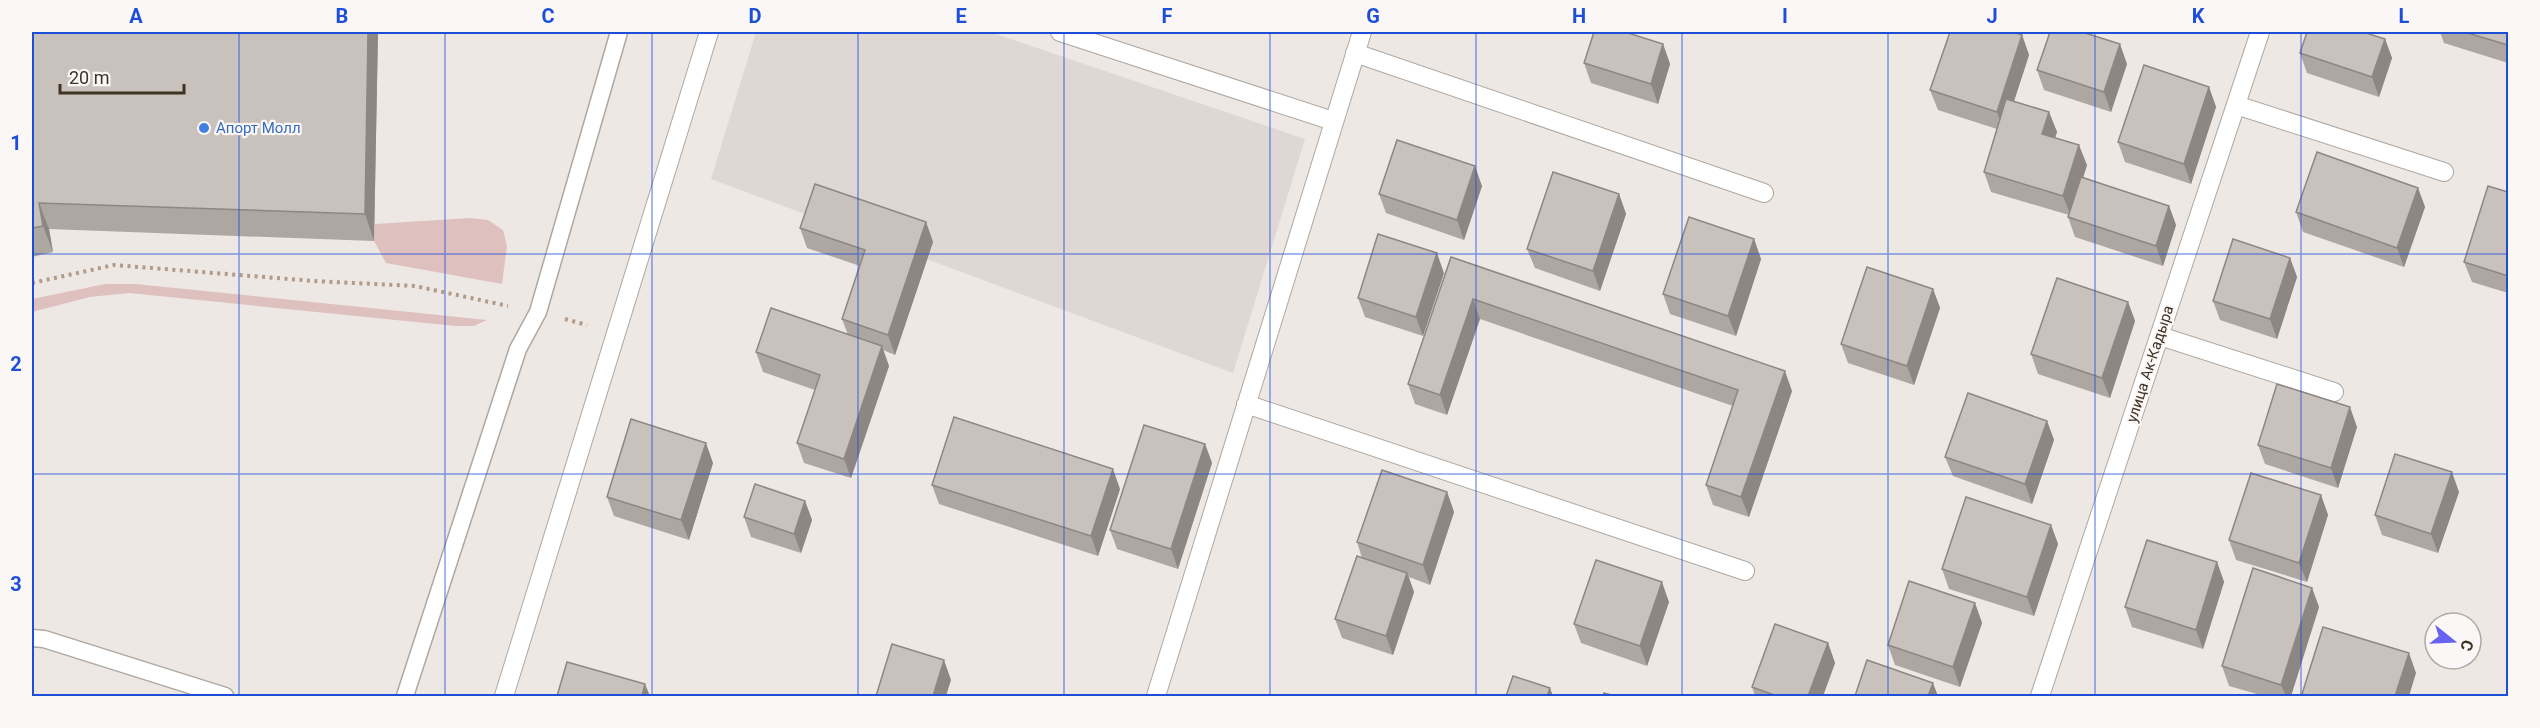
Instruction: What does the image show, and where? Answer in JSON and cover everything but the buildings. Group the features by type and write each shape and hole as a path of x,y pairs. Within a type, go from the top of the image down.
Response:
{"street":[{"path":"504,696 709,32"},
{"path":"1060,32 1334,121"},
{"path":"1156,696 1362,32"},
{"name":"улица Ак-Кадыра","path":"2040,696 2260,32"},
{"path":"1355,53 1764,193"},
{"path":"2236,105 2444,172"},
{"path":"2160,336 2334,392"},
{"path":"1246,404 1745,572"}],"lane":[{"path":"600,90 606,32"},
{"path":"405,696 518,350 538,312 600,90 619,32"},
{"path":"32,638 44,639 225,696"}],"path":[{"path":"32,283 114,266 126,266 314,281 415,286 538,312 616,333"}],"shaded area":[{"path":"756,32 990,32 1305,139 1233,373 711,179"},
{"path":"470,218 488,220 503,230 507,246 502,284 386,263 374,241 375,224"},
{"path":"105,284 136,284 487,320 474,326 455,326 129,293 90,297 32,312 32,299"}],"place":[{"name":"Апорт Молл","path":"204,128"}]}
